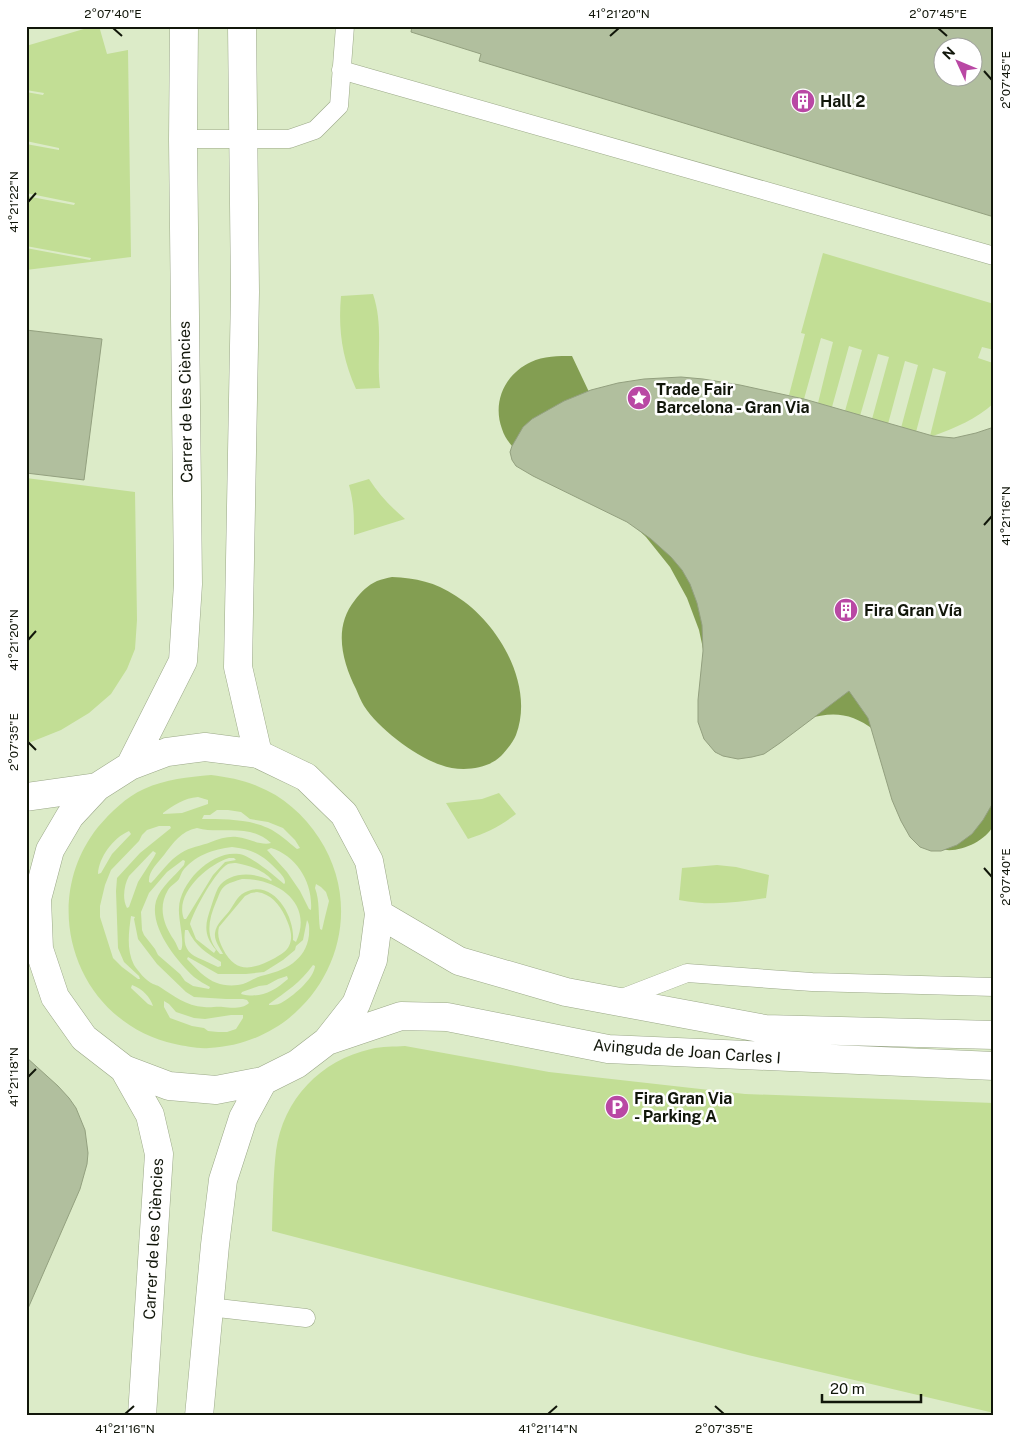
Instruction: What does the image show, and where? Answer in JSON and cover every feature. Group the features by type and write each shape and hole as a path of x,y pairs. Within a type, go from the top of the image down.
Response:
{"street":[{"name":"Carrer de les Ciències","path":"130,766 183,661 188,584 183,139 184,26"},
{"path":"242,26 245,292 238,667 258,754"},
{"path":"205,747 258,754 306,778 344,814 370,861 379,914 374,960 356,1004 327,1041 297,1064 263,1081 216,1090 169,1086 124,1069 84,1038 55,997 32,939 37,899 50,850 70,816 97,787 130,766 167,752 205,747"},
{"path":"26,797 97,787"},
{"name":"Avinguda de Joan Carles I","path":"379,914 459,961 566,992 765,1028 994,1035"},
{"name":"Avinguda de Joan Carles I","path":"327,1041 401,1016 447,1017 608,1049 994,1066"},
{"name":"Carrer de les Ciències","path":"124,1069 150,1115 159,1154 142,1416"},
{"path":"199,1416 215,1245 224,1180 243,1118 263,1081"}],"lane":[{"path":"183,139 289,138 315,130 338,106 344,26"},
{"path":"342,70 994,256"},
{"path":"615,1001 687,973 812,982 994,987"},
{"path":"209,1306 306,1318"}],"shaded area":[{"path":"99,26 107,54 128,50 131,257 26,270 26,248 90,260 91,258 26,246 26,196 74,205 75,203 26,193 26,144 59,150 59,148 26,141 26,92 43,95 44,93 26,90 26,46"},
{"path":"823,253 994,304 994,350 982,347 978,358 994,362 994,403 965,423 930,436 946,372 933,368 916,432 901,428 918,365 905,361 888,424 872,419 889,357 878,354 860,416 845,411 862,350 849,346 832,407 818,403 833,342 821,338 804,399 789,395 805,334 801,333"},
{"path":"373,294 379,330 380,388 356,389 347,366 342,343 340,320 341,296"},
{"path":"572,356 589,392 846,674 994,785 994,823 984,837 977,842 955,850 941,849 874,730 858,720 842,715 816,716 807,719 705,658 699,630 687,598 670,567 646,537 628,520 519,454 505,436 499,419 500,399 503,390 514,374 531,362 551,357"},
{"path":"26,478 135,492 137,620 135,649 127,669 111,694 89,713 61,730 26,744"},
{"path":"369,479 405,519 354,535 353,504 349,485"},
{"path":"392,577 409,578 425,582 441,587 456,596 471,607 486,622 509,656 521,696 521,716 516,735 510,746 495,761 481,767 456,769 431,761 398,741 370,715 363,704 351,678 344,656 342,633 344,621 348,610 365,589 377,581"},
{"path":"211,775 241,780 267,790 300,814 319,838 335,872 341,908 337,942 325,974 305,1003 279,1026 246,1041 205,1048 175,1044 141,1032 113,1012 91,987 76,957 69,924 70,891 79,858 103,821 125,801 144,789 169,781","holes":["198,797 208,800 208,804 182,813 163,814 184,800","217,810 241,812 250,819 268,822 283,828 300,848 297,849 276,832 261,825 236,820 202,819 204,815 210,815","159,826 170,826 171,828 140,853 117,878 118,948 124,962 140,979 122,967 113,958 100,917 100,906 111,870 147,830","197,828 244,831 253,833 271,843 267,844 237,837 217,840 181,853 151,883 149,882 150,874 154,867 182,835","129,831 131,834 112,854 101,873 98,874 101,861 112,843","232,847 253,852 269,862 280,873 285,883 244,855 229,854 208,862 191,878 181,898 179,913 182,947 179,950 167,928 163,915 163,903 168,890 179,879 187,866 204,854","271,848 288,857 302,872 309,890 311,910 287,872 267,850","153,851 156,853 138,882 127,908 124,900 129,876","229,858 236,860 225,862 213,875 186,919 184,919 182,909 184,900 194,882 211,867 220,862","183,860 185,861 184,865 158,896 155,911 156,921 160,932 179,962 194,977 210,987 209,989 193,986 185,981 180,974 158,955 142,930 141,912 149,893 167,872","236,863 255,868 265,873 272,880 250,875 235,876 223,882 218,888 209,913 206,929 209,939 216,950 214,953 196,939 190,924 212,882 228,864","242,879 268,883 279,888 289,896 296,905 300,916 300,928 296,942 293,940 293,931 287,912 275,896 267,891 258,889 245,892 239,896 217,927 216,942 223,954 220,954 210,936 210,923 213,909 221,891 226,885","316,884 326,892 329,901 322,930 320,929","257,892 270,897 280,907 288,923 291,938 288,948 279,956 260,965 246,967 234,963 228,957 219,941 219,927 245,896","131,916 135,917 138,939 157,964 186,992 194,997 243,999 249,1003 237,1008 207,1007 192,1005 180,1000 159,986 150,983 140,973 131,959 129,940","307,920 309,935 307,944 299,958 286,968 243,984 226,985 213,981 201,973 187,959 188,957 218,974 246,974 264,972 295,950 296,946 303,940","185,930 188,930 198,945 221,962 221,966 218,967 198,958 187,949","313,965 315,966 307,982 291,997 276,1005 269,1005 293,986","287,976 288,979 278,987 261,995 241,994 242,992 267,985","132,985 143,991 153,1006 148,1004 131,988","164,1001 176,1012 194,1018 205,1019 243,1015 236,1029 227,1032 208,1031 204,1028 170,1018 164,1007"]},
{"path":"499,793 516,814 493,829 468,839 446,803 482,799"},
{"path":"717,865 736,867 769,875 766,898 722,903 679,900 682,868"},
{"path":"405,1046 549,1072 745,1094 994,1103 994,1413 748,1355 272,1231 276,1151 280,1132 296,1099 321,1072 336,1062 353,1054 371,1049"}],"building":[{"name":"Hall 2","path":"412,26 994,26 994,217 479,61 481,54 411,32"},
{"path":"26,330 102,339 84,480 26,473"},
{"name":"Fira Gran Vía","path":"681,377 740,385 804,399 933,436 954,438 994,427 994,801 972,834 957,845 941,851 931,851 920,847 910,837 892,800 868,718 849,691 764,754 738,759 715,752 704,739 698,722 698,700 703,651 702,625 697,603 682,570 651,539 627,522 533,476 516,466 512,460 510,452 512,446 523,427 532,419 564,401 591,390 618,383 644,379"},
{"path":"26,1057 58,1086 76,1108 85,1130 88,1153 80,1189 26,1313"}],"place":[{"name":"Hall 2","path":"803,101"},
{"name":"Trade Fair Barcelona - Gran Via","path":"639,398"},
{"name":"Fira Gran Vía","path":"846,610"},
{"name":"Fira Gran Via - Parking A","path":"617,1107"}]}
